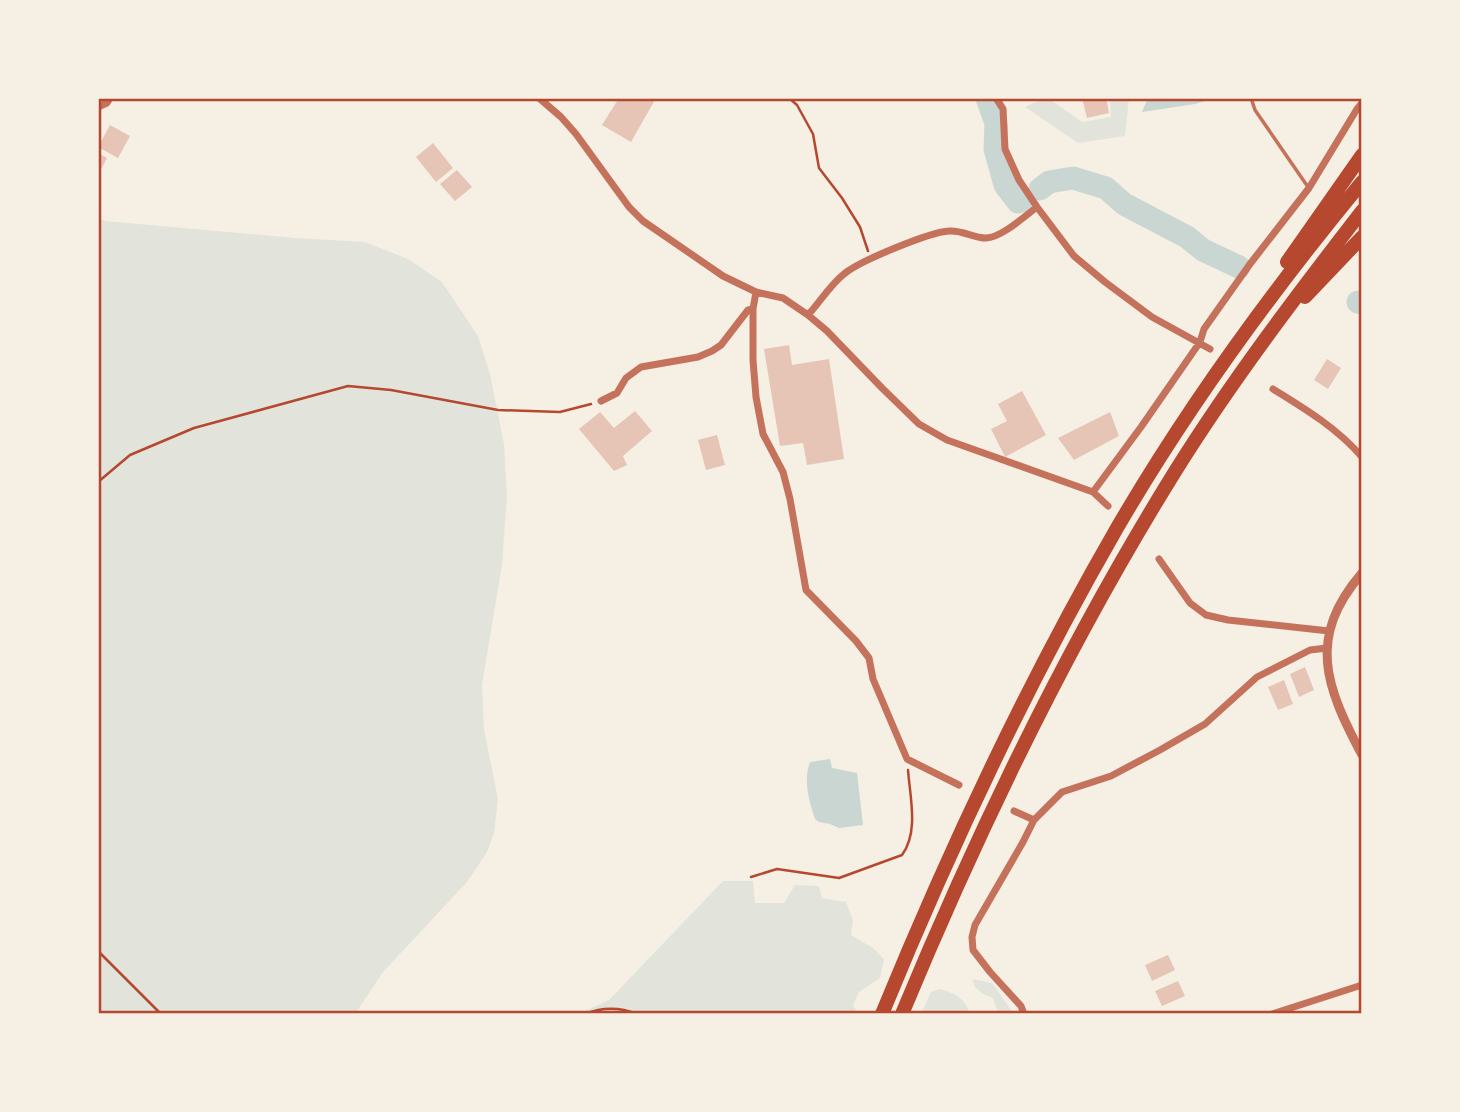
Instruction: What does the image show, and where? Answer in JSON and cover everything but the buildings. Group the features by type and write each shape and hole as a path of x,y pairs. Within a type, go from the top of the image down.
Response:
{"highway":[{"path":"881,1014 967,818 1078,597 1118,527 1201,396 1307,232 1362,155"},
{"path":"1201,396 1294,268 1362,182"},
{"path":"902,1014 984,828 1063,667 1134,540 1177,468 1259,347 1362,211"},
{"path":"1259,347 1362,237"}],"street":[{"path":"98,107 107,103 110,98"},
{"path":"539,98 576,134 629,207 643,221 723,276 756,292 783,298 808,315 919,424 947,440 1093,492 1108,506"},
{"path":"996,98 1003,109 1005,149 1019,180 1074,256 1152,317 1210,349"},
{"path":"1093,492 1200,342 1204,329 1250,264 1309,188 1360,108"},
{"path":"808,315 844,273 867,259 949,231 985,238 995,237 1037,207"},
{"path":"756,292 753,309 756,397 763,433 783,472 790,499 806,590 869,658 873,679 907,759 959,785"},
{"path":"601,401 617,393 626,378 640,367 698,357 712,351 721,345 747,310 753,309"},
{"path":"1273,389 1315,415 1362,457"},
{"path":"1159,559 1190,603 1206,615 1228,620 1329,631"},
{"path":"1362,573 1335,613 1327,648 1330,684 1362,755"},
{"path":"1024,1014 1021,1006 973,950 972,937 975,925 1034,820 1062,792 1111,776 1205,723 1257,677 1310,650 1327,648"},
{"path":"1014,811 1034,820"},
{"path":"1272,1014 1362,985"}],"lane":[{"path":"1251,98 1255,110 1309,188"}],"path":[{"path":"789,98 797,106 813,134 819,168 860,228 868,251 867,259"},
{"path":"98,482 130,455 194,428 348,386 391,390 498,410 560,412 601,401"},
{"path":"751,877 777,869 839,878 902,855 908,847 912,832 907,759"},
{"path":"98,951 161,1014"},
{"path":"585,1014 595,1010 623,1008 637,1014"}],"shaded area":[{"path":"1045,98 1082,122 1111,117 1110,98 1129,98 1125,136 1078,143 1025,107"},
{"path":"1145,98 1217,98 1142,112 1147,100"},
{"path":"98,217 105,221 365,242 408,259 442,282 478,336 490,374 504,444 507,495 502,565 482,685 484,729 498,799 494,833 487,852 467,882 383,972 355,1014 98,1014"},
{"path":"830,759 832,768 857,773 863,825 839,828 815,819 808,790 808,769 810,762"},
{"path":"723,881 753,881 755,903 784,903 795,885 819,886 822,898 846,902 853,920 851,935 873,948 884,959 880,978 859,992 853,1005 858,1014 578,1014 609,1000"},
{"path":"973,979 992,983 1014,1014 998,1014 993,998 974,986"},
{"path":"939,989 958,997 970,1014 921,1014 931,992"}],"waterway":[{"path":"987,98 996,123 995,149 1005,185 1018,202 1024,201"},
{"path":"1040,189 1049,182 1073,178 1106,188 1124,204 1187,237 1203,250 1239,267"},
{"path":"1358,302 1362,303"}]}
